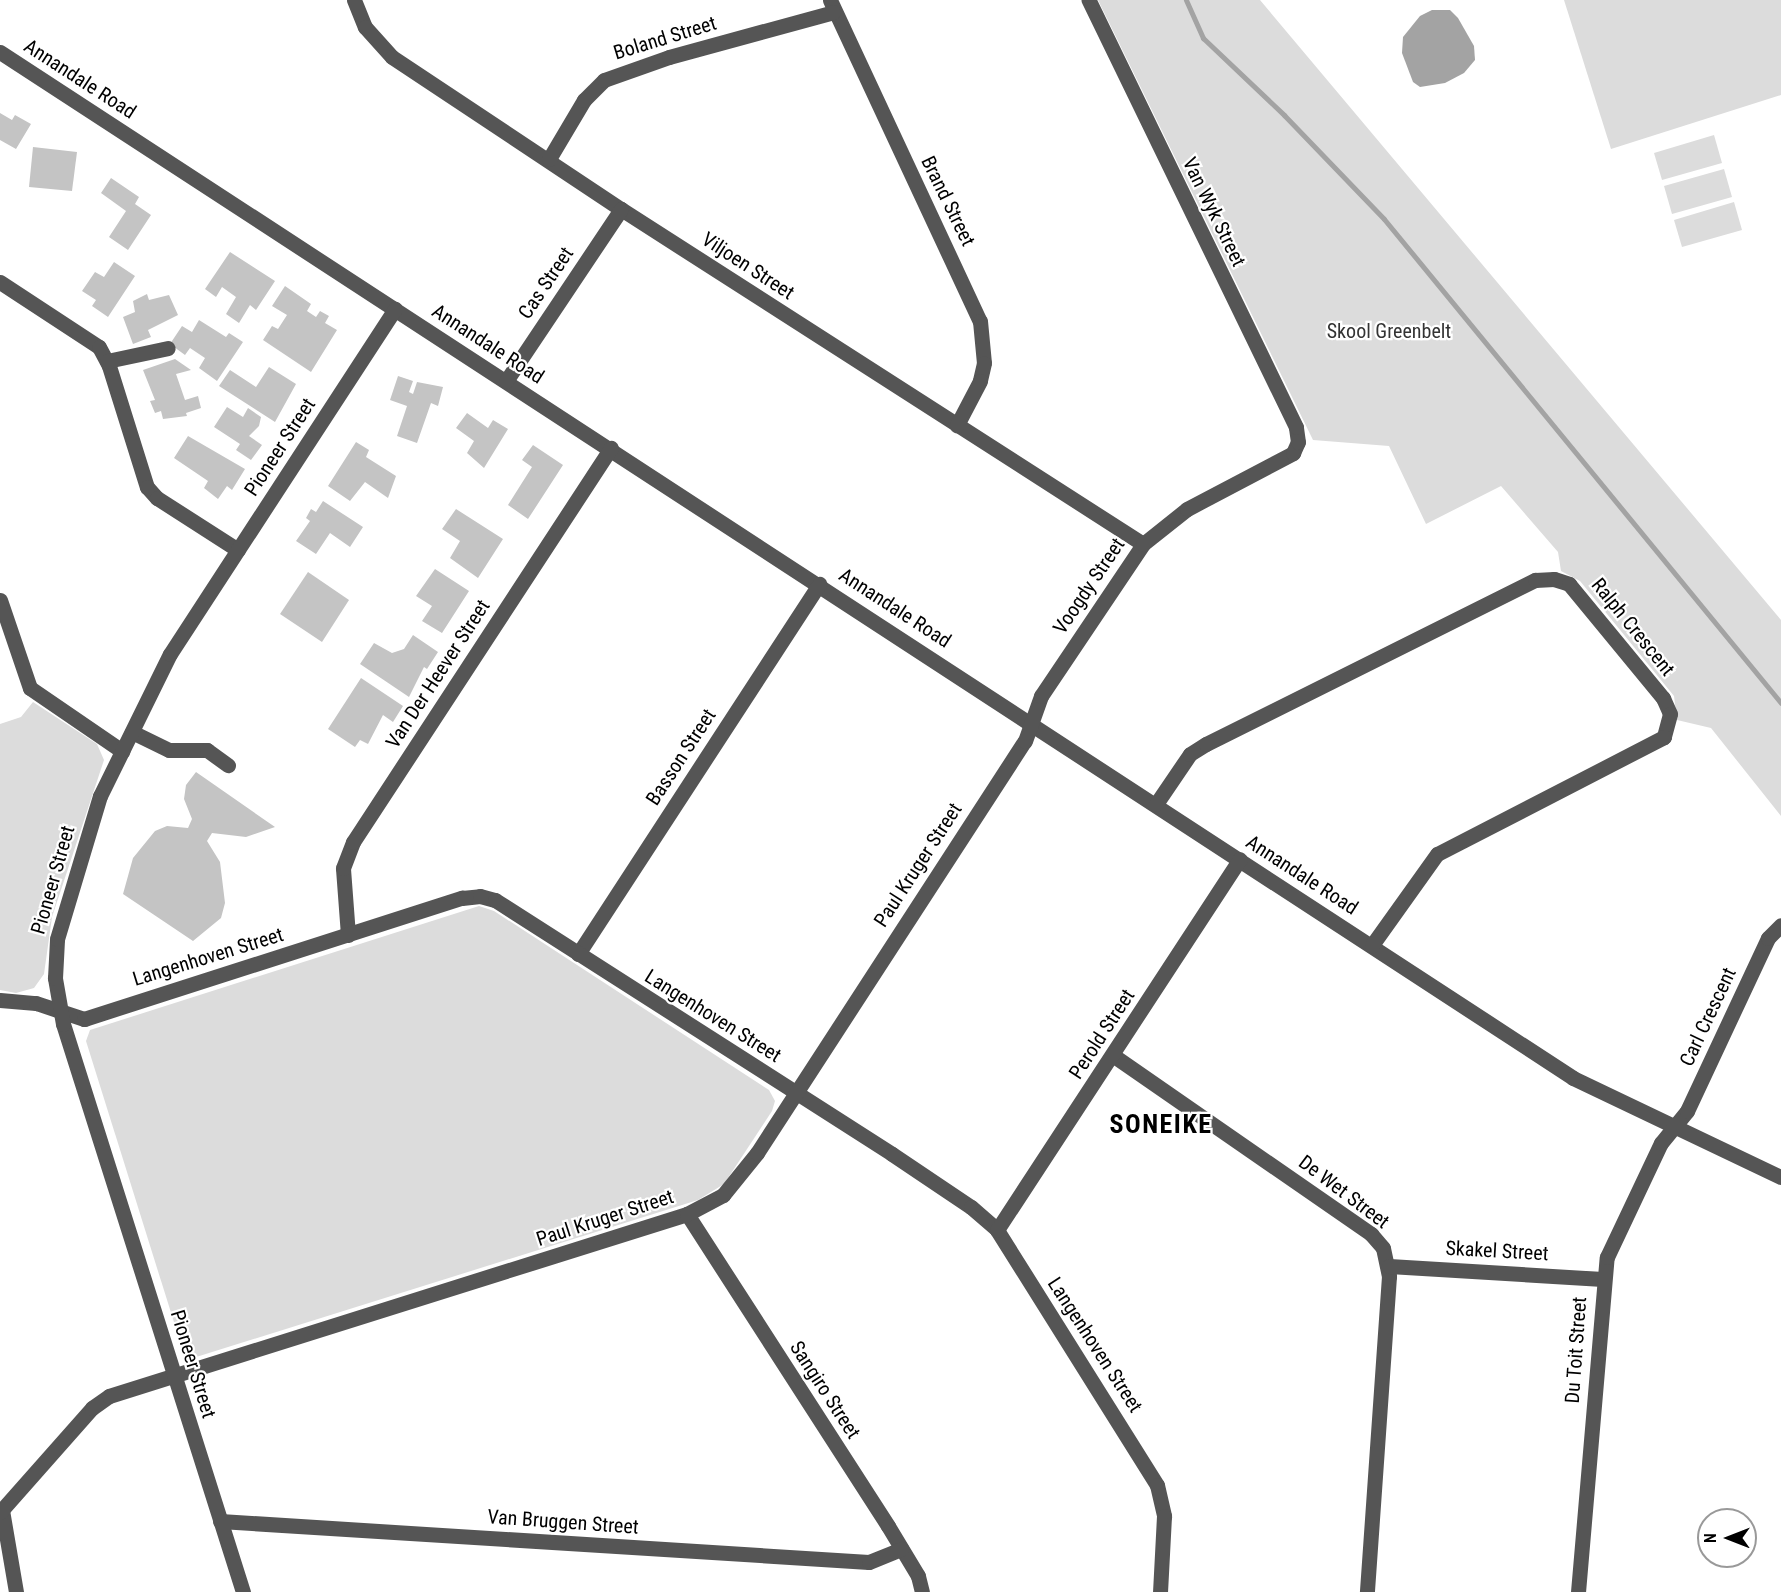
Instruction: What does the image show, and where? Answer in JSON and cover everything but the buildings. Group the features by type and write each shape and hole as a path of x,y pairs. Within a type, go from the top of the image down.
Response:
{"street":[{"name":"Viljoen Street","path":"354,0 365,27 392,57 549,159 621,209 1143,544"},
{"name":"Van Wyk Street","path":"1089,0 1291,416 1298,442"},
{"name":"Boland Street","path":"549,159 584,100 604,80 831,6"},
{"name":"Brand Street","path":"831,6 980,321 982,372 957,425"},
{"name":"Annandale Road","path":"0,52 1032,722 1573,1078 1781,1177"},
{"name":"Cas Street","path":"506,381 621,209"},
{"path":"0,282 93,342 107,361 147,487 157,498 238,550"},
{"name":"Pioneer Street","path":"243,1592 60,1011 55,959 62,914 100,796 178,639 395,309"},
{"path":"107,361 168,348"},
{"name":"Voogdy Street","path":"1032,722 1041,696 1143,544 1187,509 1293,453 1298,442"},
{"name":"Van Der Heever Street","path":"348,935 343,868 353,842 611,448"},
{"name":"Ralph Crescent","path":"1156,804 1190,754 1206,744 1535,580 1554,579 1569,584 1663,698 1670,714 1664,737 1437,854 1372,945"},
{"name":"Basson Street","path":"578,954 819,584"},
{"path":"0,600 30,688 122,751"},
{"name":"Paul Kruger Street","path":"1,1511 98,1403 174,1375 687,1214 715,1201 732,1186 795,1092 1025,741 1032,722"},
{"path":"132,732 169,750 207,750 228,765"},
{"name":"Perold Street","path":"997,1230 1114,1056 1240,859"},
{"name":"Langenhoven Street","path":"0,1000 36,1003 84,1018 462,898 480,896 495,900 964,1201 997,1230 1157,1485 1164,1516 1160,1592"},
{"name":"Carl Crescent","path":"1674,1127 1688,1111 1768,938 1781,926"},
{"name":"De Wet Street","path":"1114,1056 1371,1234 1383,1248 1389,1266"},
{"name":"Du Toit Street","path":"1578,1592 1603,1279 1616,1237 1660,1143 1674,1127"},
{"name":"Sangiro Street","path":"687,1214 901,1549 922,1592"},
{"path":"1367,1592 1389,1266"},
{"name":"Skakel Street","path":"1389,1266 1603,1279"},
{"path":"1,1511 16,1592"},
{"name":"Van Bruggen Street","path":"220,1521 869,1562 901,1549"}],"green space":[{"name":"Skool Greenbelt","path":"1098,0 1260,0 1781,620 1781,816 1711,728 1677,720 1674,696 1580,581 1561,571 1558,552 1501,486 1426,524 1389,446 1313,440"},
{"path":"1564,0 1781,0 1781,95 1611,149"},
{"path":"1714,135 1722,163 1662,180 1654,153"},
{"path":"1724,169 1732,197 1672,214 1664,186"},
{"path":"1734,202 1742,230 1682,247 1674,220"},
{"path":"33,702 97,744 104,760 52,917 44,974 34,988 16,993 0,990 0,724 21,717"},
{"path":"479,906 494,911 769,1090 775,1101 772,1111 724,1184 698,1200 193,1358 183,1351 86,1041 90,1030"}],"shaded area":[{"path":"1432,10 1450,10 1458,18 1474,46 1475,60 1464,73 1445,83 1420,87 1413,82 1402,53 1403,37 1420,16"}],"waterway":[{"path":"1186,0 1203,38 1284,115 1384,219 1781,703"}],"district":[{"name":"SONEIKE","path":"1161,1125"}]}
